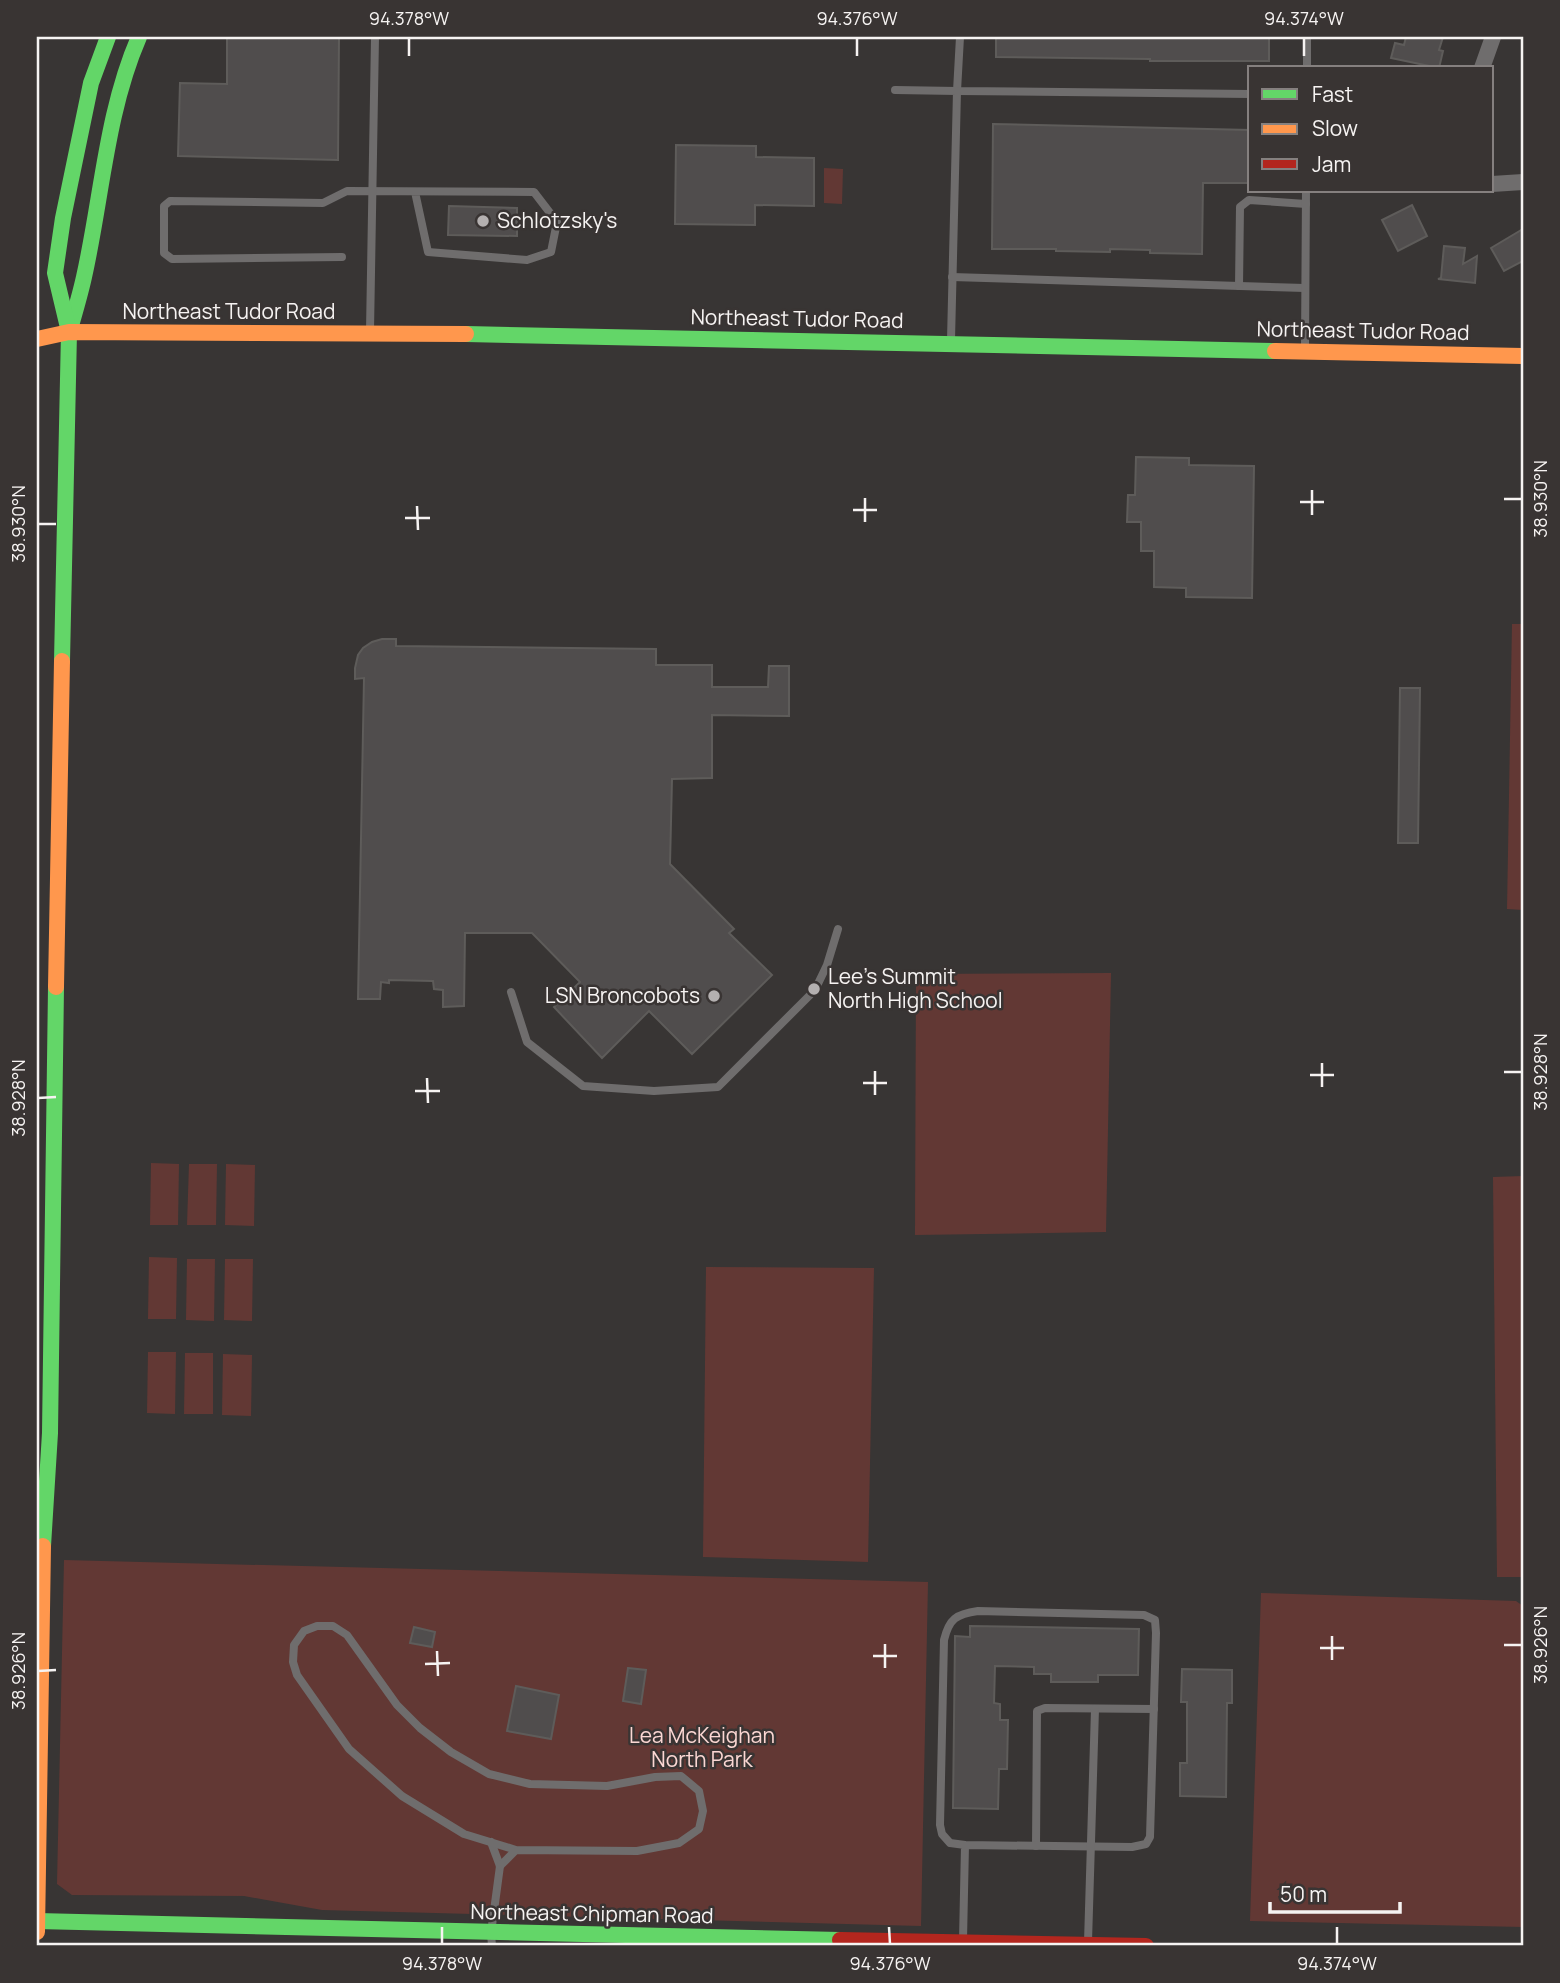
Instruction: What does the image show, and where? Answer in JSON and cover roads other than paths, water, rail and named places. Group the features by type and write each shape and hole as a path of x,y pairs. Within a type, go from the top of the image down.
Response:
{"main road":[{"path":"69,332 55,273 63,218 91,83 108,37"},
{"path":"37,1925 39,1569 50,1433 54,1031 69,332 84,278 108,142 129,60 139,37"},
{"name":"Northeast Tudor Road","path":"37,324 69,332 553,335 1523,356"},
{"name":"Northeast Tudor Road","path":"37,340 69,332"},
{"name":"Northeast Chipman Road","path":"37,1925 491,1940 1146,1946"}],"street":[{"path":"1483,66 1493,37"},
{"path":"1494,184 1523,182"}],"lane":[{"path":"370,334 375,37"},
{"path":"951,343 960,37"},
{"path":"1307,37 1307,66"},
{"path":"895,90 1248,94"},
{"path":"342,257 172,259 164,253 164,206 170,201 323,203 347,191 534,192 557,222 551,252 527,260 428,252 415,192"},
{"path":"1305,351 1306,192"},
{"path":"1239,286 1240,207 1249,200 1306,204"},
{"path":"953,277 1305,288"},
{"path":"511,992 527,1042 583,1086 654,1091 718,1087 815,990 828,965 838,929"},
{"path":"978,1611 1144,1615 1155,1620 1150,1837 1146,1844 1132,1847 965,1846 950,1843 942,1834 940,1825 944,1640 948,1626 965,1613 978,1611"},
{"path":"317,1626 333,1626 347,1635 397,1705 420,1728 451,1752 489,1774 530,1784 607,1786 656,1777 681,1776 699,1791 703,1811 699,1829 678,1843 637,1851 516,1850 464,1835 402,1796 349,1749 297,1675 293,1662 294,1646 304,1631 317,1626"},
{"path":"1036,1846 1037,1711 1045,1708 1154,1709"},
{"path":"1088,1945 1095,1709"},
{"path":"491,1842 500,1867 491,1940"},
{"path":"963,1945 965,1846"},
{"path":"500,1867 516,1850"}],"place":[{"name":"Schlotzsky's","path":"483,221"},
{"name":"Lee's Summit North High School","path":"814,989"},
{"name":"LSN Broncobots","path":"714,996"}],"park label":[{"name":"Lea McKeighan North Park","path":"702,1748"}]}
